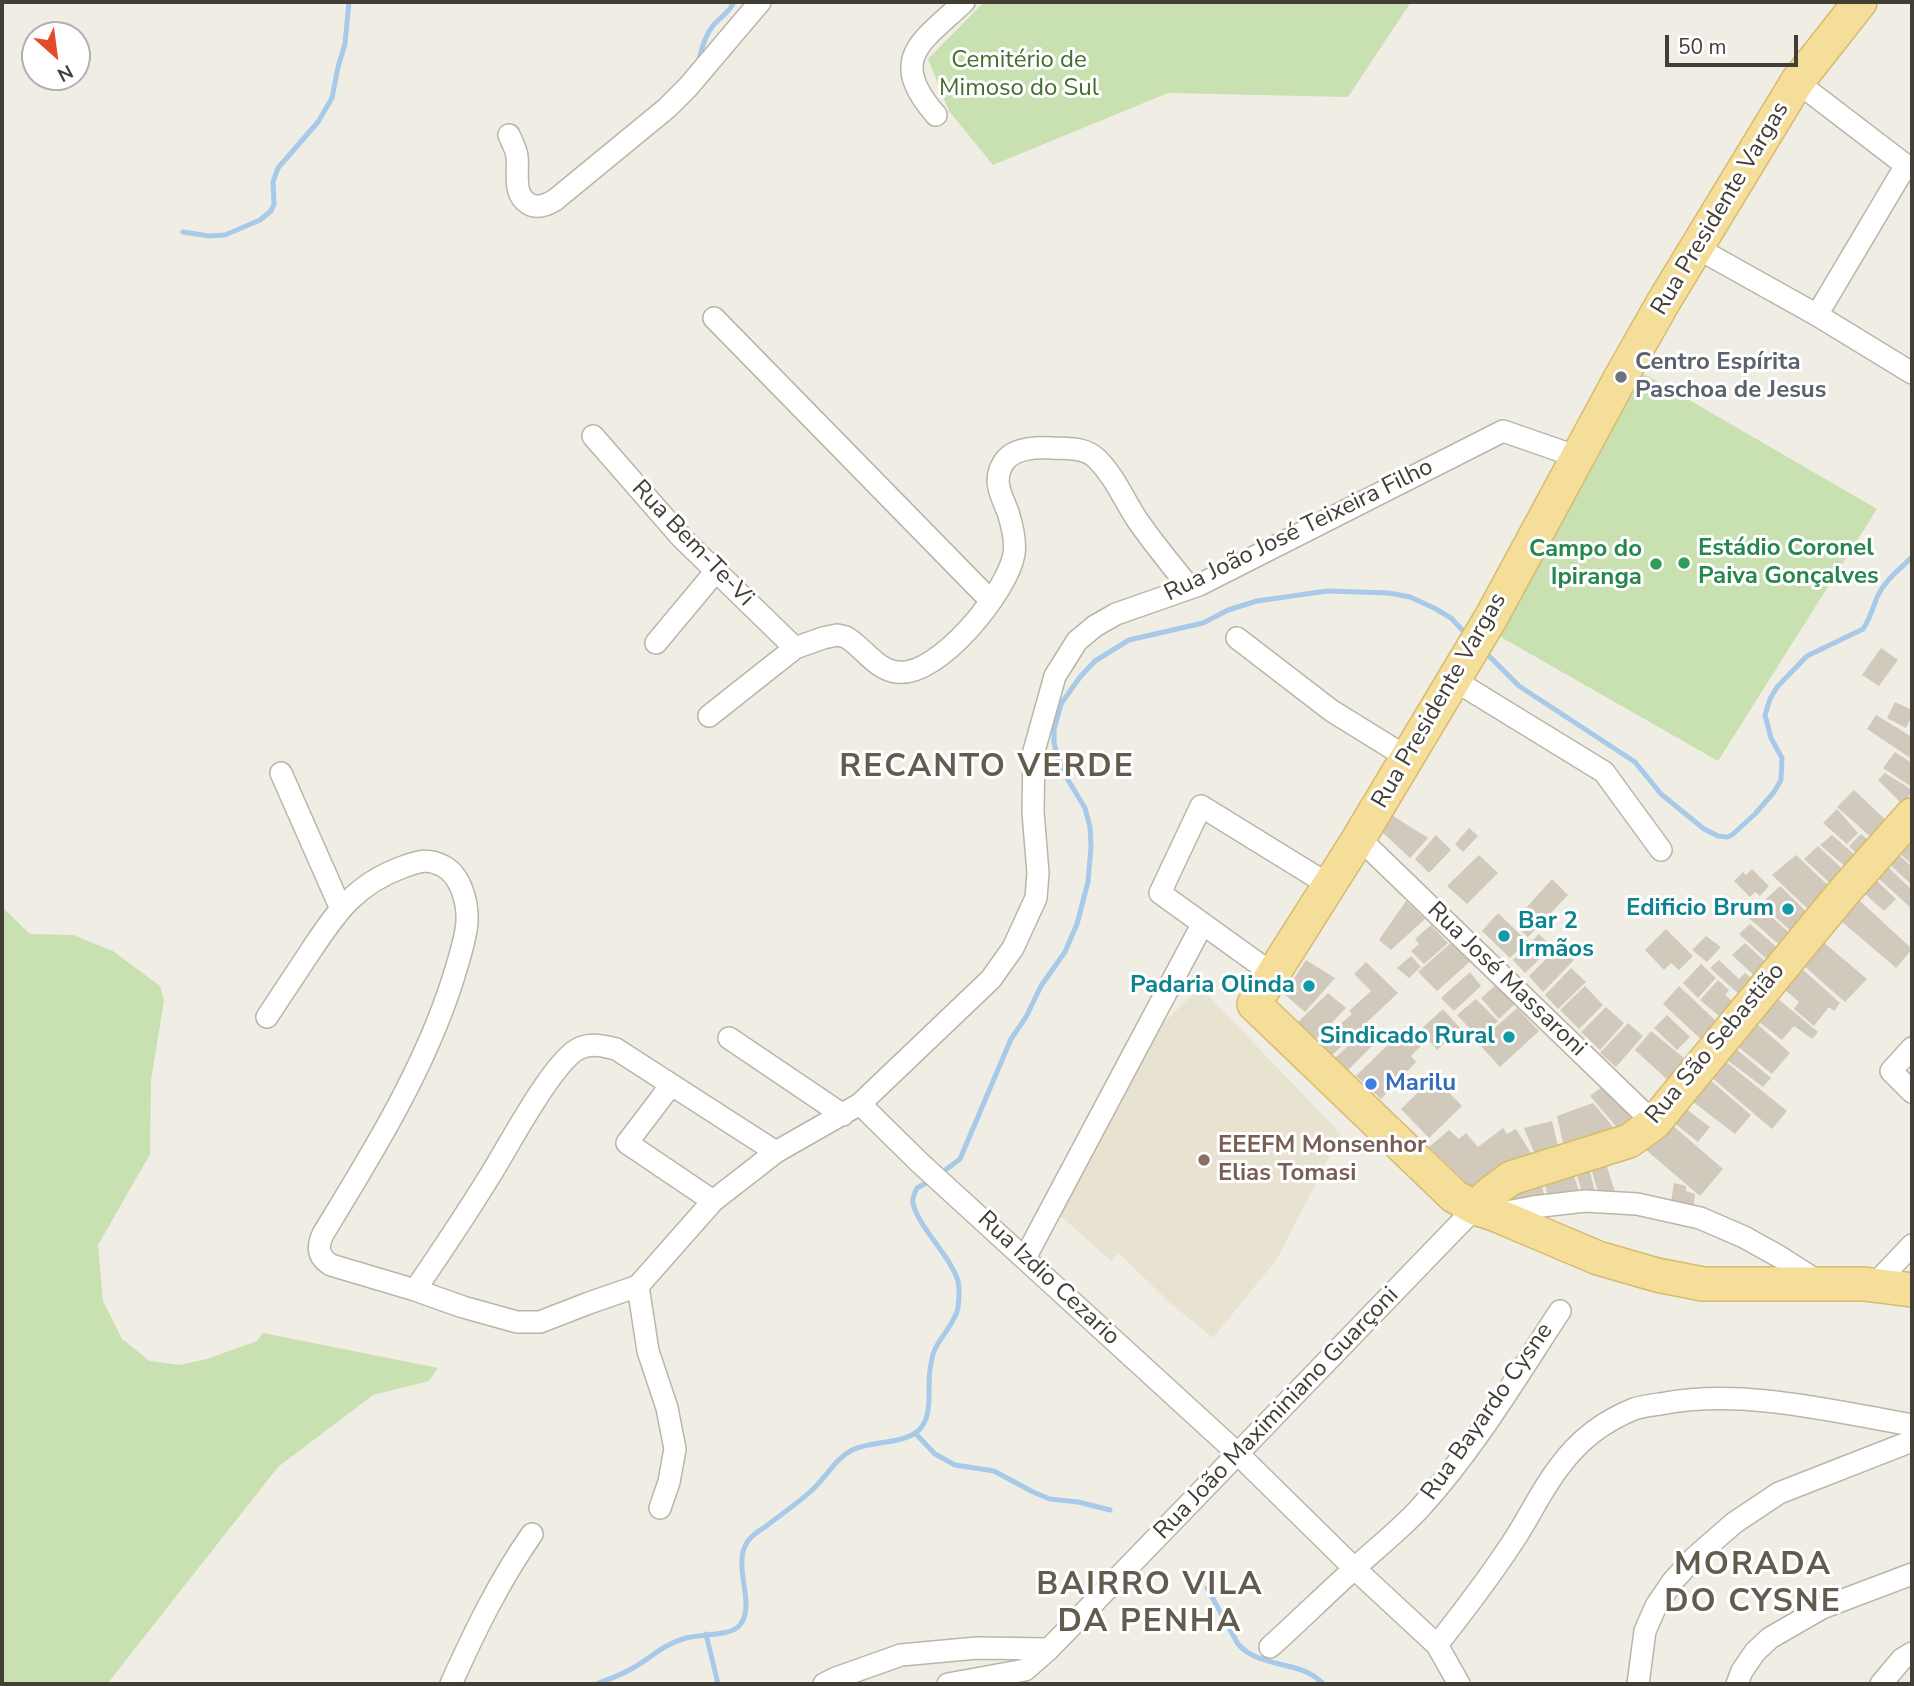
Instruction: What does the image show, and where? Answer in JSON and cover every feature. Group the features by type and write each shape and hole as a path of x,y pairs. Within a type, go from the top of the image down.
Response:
{"main road":[{"name":"Rua Presidente Vargas","path":"1484,1211 1454,1196 1254,1004 1359,838 1492,616 1658,312 1797,82 1860,2"},
{"name":"Rua São Sebastião","path":"1484,1211 1492,1192 1511,1178 1629,1141 1654,1123 1843,893 1912,815"},
{"path":"1484,1211 1598,1258 1657,1275 1703,1284 1874,1285 1912,1290"}],"street":[{"path":"509,135 515,148 518,191 522,198 534,206 545,206 667,108 760,2"},
{"path":"936,115 922,99 913,79 911,60 920,43 964,2"},
{"path":"1797,82 1909,168 1817,315"},
{"path":"1697,248 1817,315 1912,373"},
{"path":"714,318 991,601"},
{"name":"Rua João José Teixeira Filho","path":"341,909 363,888 386,873 415,862 433,860 448,868 457,879 464,899 467,923 441,1015 418,1070 319,1243 319,1252 323,1260 331,1265 463,1307 517,1321 540,1322 638,1286 713,1200 776,1152 851,1110 991,979 1013,948 1036,898 1038,873 1033,812 1034,751 1055,676 1077,642 1095,626 1116,614 1199,585 1503,431 1578,457"},
{"name":"Rua Bem-Te-Vi","path":"593,436 682,538 795,648"},
{"path":"709,716 795,648 823,638 846,636 888,670 900,673 932,662 957,642 984,612 1006,577 1014,554 1008,513 998,490 1004,461 1014,452 1043,447 1082,449 1095,457 1138,520 1190,588"},
{"path":"656,643 716,571"},
{"path":"1237,638 1332,711 1408,758"},
{"path":"1454,680 1604,772 1661,850"},
{"path":"267,1017 341,909 281,773"},
{"path":"1273,975 1160,893 1201,806 1329,885"},
{"name":"Rua José Massaroni","path":"1359,838 1654,1123"},
{"path":"1025,1258 1202,925"},
{"name":"Rua Izdio Cezario","path":"730,1038 851,1110 919,1162 954,1193 1236,1452 1437,1645 1459,1684"},
{"path":"415,1290 537,1097 564,1060 579,1048 597,1045 617,1049 776,1152"},
{"path":"1912,1048 1891,1071 1912,1091"},
{"path":"671,1084 626,1143 713,1200"},
{"path":"1484,1211 1585,1200 1637,1204 1700,1218 1756,1244 1824,1285"},
{"name":"Rua João Maximiniano Guarçoni","path":"948,1684 1025,1670 1049,1649 1484,1211"},
{"path":"1874,1285 1912,1245"},
{"path":"638,1286 648,1351 667,1408 675,1449 669,1482 660,1508"},
{"name":"Rua Bayardo Cysne","path":"1270,1647 1420,1508 1449,1474 1500,1403 1560,1311"},
{"path":"1437,1645 1476,1597 1559,1467 1586,1436 1636,1408 1682,1399 1717,1398 1788,1404 1912,1425"},
{"path":"1638,1684 1646,1631 1656,1606 1673,1581 1694,1558 1734,1523 1779,1493 1912,1441"},
{"path":"450,1684 496,1593 532,1534"},
{"path":"1737,1684 1755,1652 1770,1638 1822,1608 1912,1574"},
{"path":"824,1684 901,1655 977,1648 1049,1649"},
{"path":"1881,1684 1902,1659 1912,1653"}],"shaded area":[{"name":"EEEFM Monsenhor Elias Tomasi","path":"1200,987 1341,1134 1277,1259 1213,1338 1170,1303 1119,1253 1111,1261 1054,1210 1137,1049"}],"green space":[{"name":"Cemitério de Mimoso do Sul","path":"984,2 1411,2 1348,97 1168,93 993,165 949,111 928,59"},
{"name":"Estádio Coronel Paiva Gonçalves","path":"1641,372 1877,509 1718,761 1485,628"},
{"path":"2,907 30,934 73,935 113,951 160,986 164,1001 151,1080 150,1154 98,1245 103,1301 122,1339 150,1361 180,1365 207,1359 257,1341 263,1333 438,1368 429,1381 373,1395 278,1467 107,1684 2,1684"}],"building":[{"path":"1881,648 1898,660 1879,686 1862,675"},
{"path":"1895,702 1912,710 1906,728 1887,718"},
{"path":"1876,715 1912,737 1912,759 1867,729"},
{"path":"1895,752 1912,763 1912,787 1883,768"},
{"path":"1885,773 1912,790 1904,806 1878,780"},
{"path":"1854,790 1888,822 1873,839 1837,807"},
{"path":"1837,809 1858,833 1847,844 1823,823"},
{"path":"1390,814 1428,838 1410,858 1380,830"},
{"path":"1469,828 1478,836 1463,852 1455,844"},
{"path":"1861,834 1871,842 1858,855 1849,846"},
{"path":"1436,835 1451,850 1429,873 1415,859"},
{"path":"1832,835 1858,858 1848,869 1820,845"},
{"path":"1910,841 1912,843 1912,864 1899,853"},
{"path":"1818,846 1846,872 1833,886 1804,859"},
{"path":"1898,854 1912,867 1912,885 1889,864"},
{"path":"1479,855 1498,873 1467,904 1447,886"},
{"path":"1796,855 1832,889 1811,912 1772,875"},
{"path":"1887,866 1912,890 1912,909 1877,877"},
{"path":"1752,869 1769,886 1760,896 1755,892 1750,897 1734,881 1743,872 1746,875"},
{"path":"1552,879 1568,895 1528,937 1518,928 1532,913 1526,908"},
{"path":"1875,879 1896,899 1884,911 1864,893"},
{"name":"Edificio Brum","path":"1780,886 1810,915 1794,934 1769,911 1774,907 1766,899"},
{"path":"1859,900 1912,949 1896,968 1840,920"},
{"path":"1406,901 1425,919 1391,950 1379,940"},
{"path":"1754,901 1793,936 1783,948 1742,912"},
{"name":"Bar 2 Irmãos","path":"1498,913 1527,941 1510,958 1482,931"},
{"path":"1750,924 1781,951 1771,963 1739,934"},
{"path":"1431,925 1448,943 1424,964 1411,951 1419,944 1415,939"},
{"path":"1666,929 1693,956 1679,970 1671,963 1664,970 1645,950"},
{"path":"1539,934 1552,947 1525,973 1513,960"},
{"path":"1706,936 1721,947 1707,962 1692,950"},
{"path":"1454,940 1474,958 1437,991 1418,972"},
{"path":"1822,941 1867,979 1845,1002 1802,964"},
{"path":"1745,943 1769,965 1758,979 1732,955"},
{"path":"1560,945 1574,960 1543,992 1529,976"},
{"path":"1411,956 1421,967 1409,978 1397,968"},
{"name":"Padaria Olinda","path":"1306,960 1335,978 1305,1012 1284,994"},
{"path":"1719,960 1739,979 1745,973 1755,981 1742,997 1710,968"},
{"path":"1366,962 1398,993 1330,1057 1317,1044 1352,1014 1349,1011 1371,991 1354,974"},
{"path":"1701,964 1716,978 1698,998 1683,983"},
{"path":"1800,967 1840,1003 1834,1011 1829,1007 1814,1026 1794,1009 1799,1002 1784,989"},
{"path":"1571,968 1586,982 1558,1009 1545,995"},
{"path":"1470,972 1481,986 1454,1011 1441,998"},
{"path":"1718,980 1729,990 1725,995 1737,1005 1724,1020 1700,1000"},
{"path":"1497,984 1516,1003 1499,1019 1481,998"},
{"path":"1585,986 1603,1005 1579,1029 1560,1010"},
{"path":"1679,986 1720,1025 1705,1043 1663,1004"},
{"path":"1328,993 1346,1008 1316,1039 1298,1022"},
{"path":"1777,998 1818,1032 1812,1039 1794,1026 1782,1040 1758,1021"},
{"path":"1476,999 1498,1021 1479,1038 1457,1015"},
{"path":"1606,1007 1624,1023 1600,1050 1581,1032"},
{"name":"Sindicado Rural","path":"1517,1008 1539,1031 1500,1067 1478,1043"},
{"path":"1443,1009 1461,1029 1437,1050 1420,1030"},
{"path":"1667,1015 1690,1037 1677,1050 1654,1028"},
{"path":"1628,1023 1643,1036 1616,1067 1600,1053"},
{"path":"1756,1023 1790,1053 1772,1074 1737,1046"},
{"path":"1407,1026 1424,1043 1411,1056 1416,1062 1381,1099 1356,1076"},
{"path":"1651,1031 1689,1062 1671,1083 1635,1050"},
{"path":"1361,1034 1373,1045 1347,1071 1334,1059"},
{"path":"1735,1048 1771,1078 1763,1087 1726,1059"},
{"path":"1725,1061 1787,1111 1772,1129 1711,1077"},
{"path":"1434,1077 1462,1106 1429,1138 1401,1109"},
{"path":"1709,1079 1751,1115 1735,1134 1692,1101"},
{"path":"1603,1086 1634,1121 1620,1131 1590,1096"},
{"path":"1593,1103 1619,1134 1565,1152 1557,1116"},
{"path":"1685,1108 1710,1127 1698,1142 1673,1122"},
{"path":"1552,1121 1559,1150 1536,1157 1524,1128"},
{"path":"1671,1124 1723,1169 1700,1196 1646,1150"},
{"path":"1503,1128 1507,1134 1516,1129 1534,1158 1476,1192 1429,1147 1449,1130 1459,1139 1466,1133 1478,1147"},
{"path":"1606,1163 1615,1192 1599,1196 1591,1168"},
{"path":"1589,1168 1596,1196 1584,1199 1576,1172"},
{"path":"1573,1173 1581,1197 1550,1202 1544,1182"},
{"path":"1541,1183 1546,1202 1512,1203 1509,1196"},
{"path":"1674,1183 1686,1186 1686,1191 1695,1194 1693,1211 1670,1208"}],"waterway":[{"path":"183,232 209,236 225,235 260,220 271,211 274,204 273,182 278,168 318,122 332,98 345,44 349,2"},
{"path":"698,64 709,31 734,2"},
{"path":"1484,651 1519,686 1635,762 1661,794 1704,829 1727,837 1755,814 1781,780 1782,758 1771,738 1765,715 1777,687 1807,656 1863,629 1884,585 1912,557"},
{"path":"940,1174 960,1159 1011,1039 1026,1017 1041,986 1065,952 1077,924 1088,882 1090,827 1085,808 1058,759 1054,729 1061,704 1095,661 1129,640 1203,623 1228,610 1257,601 1327,591 1389,593 1410,597 1451,618 1467,635"},
{"path":"597,1684 627,1671 677,1641 728,1632 738,1627 744,1619 746,1608 742,1562 743,1551 750,1539 806,1496 835,1464 852,1450 904,1438 918,1431 923,1425 928,1410 932,1356 956,1314 959,1294 954,1271 921,1222 913,1203 917,1188 932,1180"},
{"path":"915,1433 935,1454 955,1465 994,1471 1050,1499 1110,1510"},
{"path":"1207,1588 1238,1644 1247,1652 1258,1658 1304,1671 1323,1684"},
{"path":"706,1634 718,1684"}],"place":[{"name":"Centro Espírita Paschoa de Jesus","path":"1621,377"},
{"name":"Estádio Coronel Paiva Gonçalves","path":"1684,563"},
{"name":"Campo do Ipiranga","path":"1656,564"},
{"name":"Edificio Brum","path":"1788,909"},
{"name":"Bar 2 Irmãos","path":"1504,936"},
{"name":"Padaria Olinda","path":"1309,986"},
{"name":"Sindicado Rural","path":"1509,1037"},
{"name":"Marilu","path":"1371,1084"},
{"name":"EEEFM Monsenhor Elias Tomasi","path":"1204,1160"}],"district":[{"name":"RECANTO VERDE","path":"987,768"},
{"name":"MORADA DO CYSNE","path":"1753,1584"},
{"name":"BAIRRO VILA DA PENHA","path":"1150,1604"}]}
